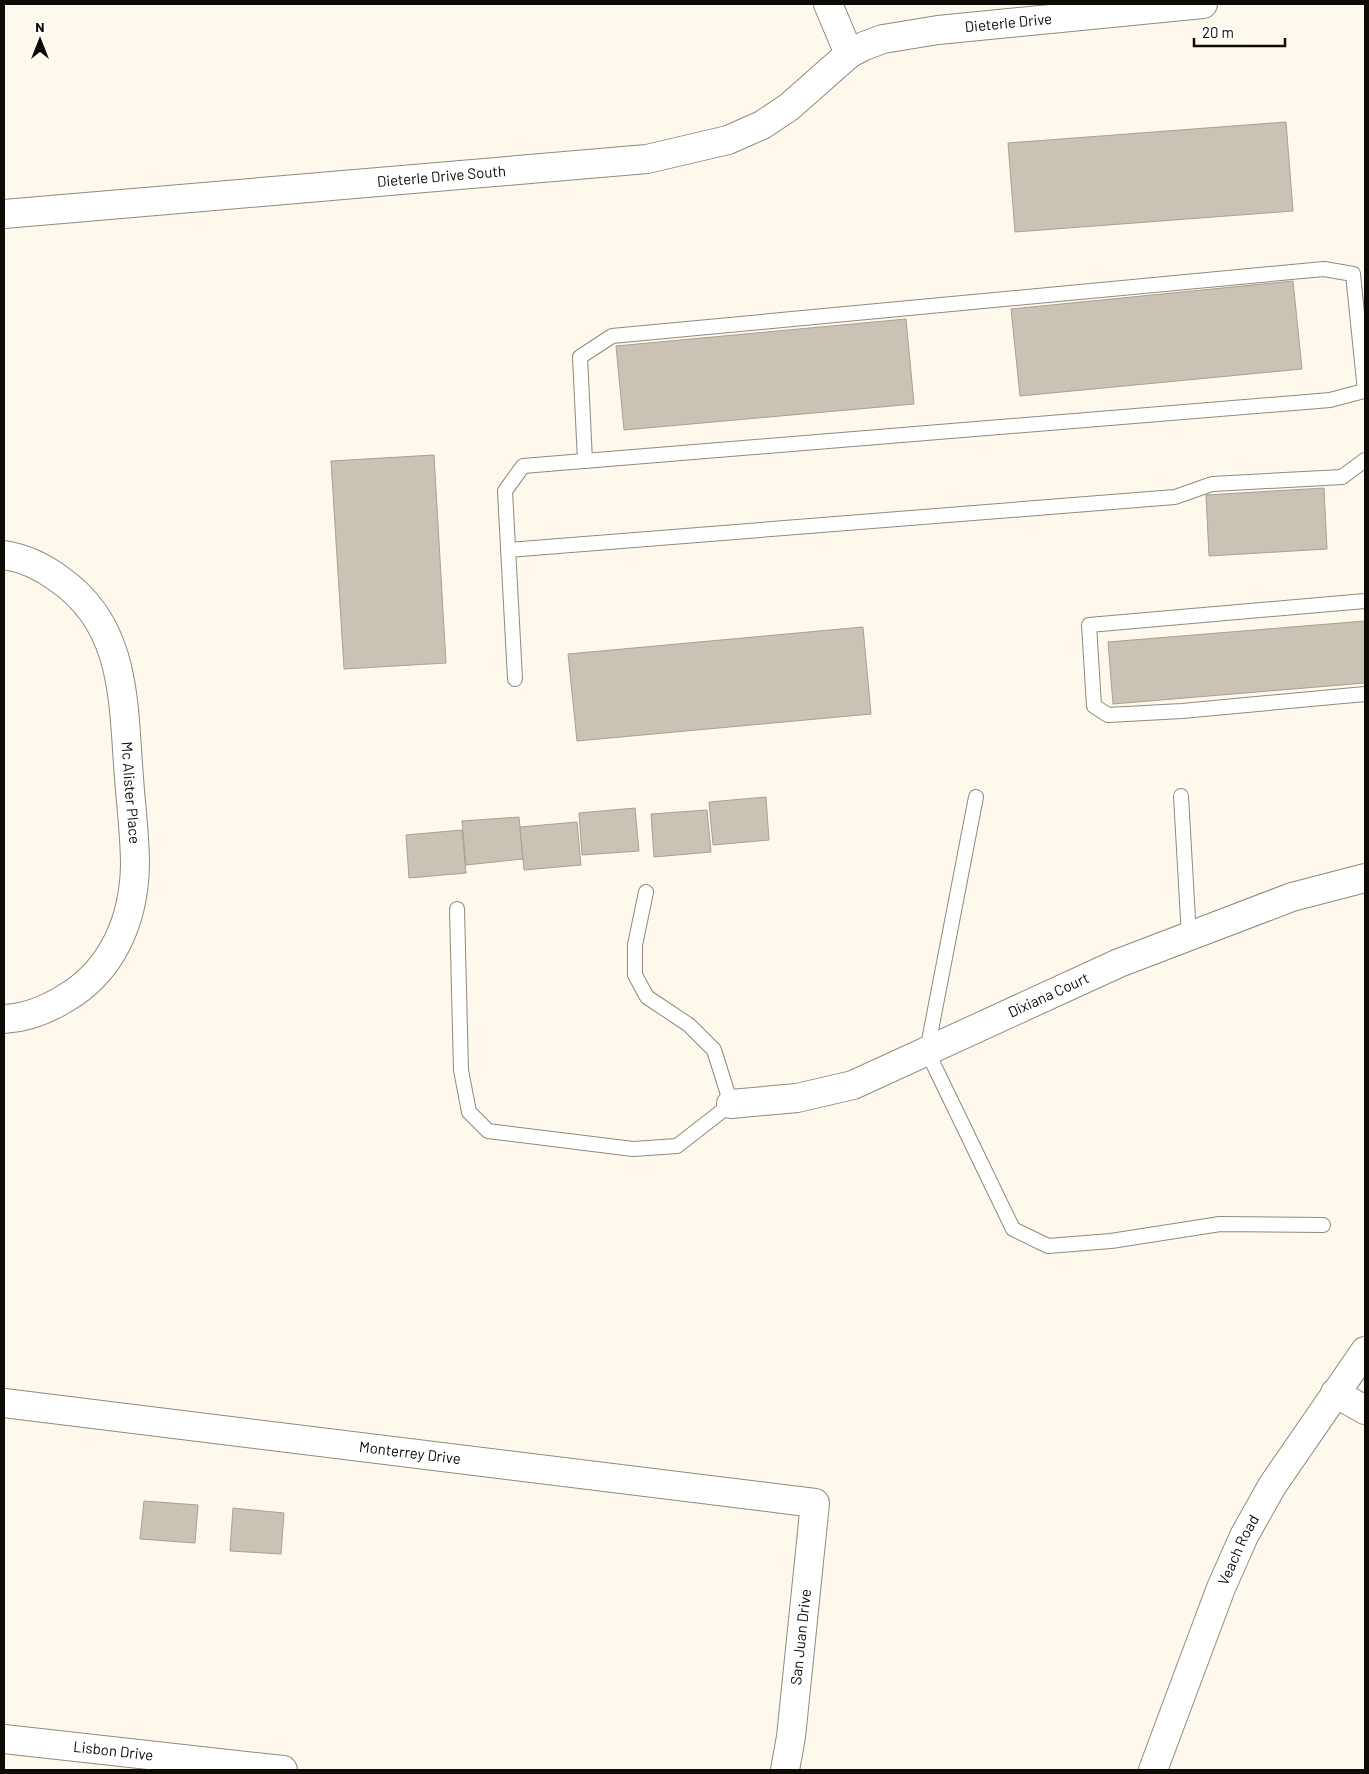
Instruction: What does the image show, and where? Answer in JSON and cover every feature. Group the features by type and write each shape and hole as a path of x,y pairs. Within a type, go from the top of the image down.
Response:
{"street":[{"path":"828,4 849,54"},
{"name":"Dieterle Drive","path":"849,54 883,39 938,30 1203,4"},
{"name":"Dieterle Drive South","path":"4,214 648,159 728,140 762,124 789,107 849,54"},
{"name":"Mc Alister Place","path":"4,556 12,556 46,570 76,590 95,614 114,651 122,689 135,865 131,904 120,939 101,969 76,992 47,1009 4,1019"},
{"name":"Dixiana Court","path":"731,1104 797,1098 853,1085 1119,963 1292,897 1365,878"},
{"name":"Veach Road","path":"1153,1770 1221,1588 1244,1536 1272,1486 1365,1351"},
{"path":"1336,1394 1365,1410"},
{"name":"Monterrey Drive","path":"4,1403 815,1503"},
{"name":"San Juan Drive","path":"785,1770 791,1737 815,1503"},
{"name":"Lisbon Drive","path":"4,1739 283,1770"}],"lane":[{"path":"515,679 505,492 523,466 585,461 1330,400 1365,391 1353,274 1324,269 612,336 580,358 585,461"},
{"path":"508,550 1175,497 1212,484 1342,477 1365,460"},
{"path":"1365,601 1089,626 1094,706 1108,715 1182,711 1365,694"},
{"path":"976,796 927,1051 1013,1229 1048,1246 1111,1241 1220,1224 1323,1225"},
{"path":"1181,796 1189,937"},
{"path":"457,909 461,1070 469,1112 488,1130 633,1149 677,1146 731,1104 714,1050 689,1025 647,997 635,975 635,945 646,892"}],"building":[{"path":"1286,122 1293,211 1015,232 1008,143"},
{"path":"1293,281 1302,369 1020,396 1011,309"},
{"path":"906,319 914,404 624,430 616,346"},
{"path":"434,455 446,663 344,669 331,461"},
{"path":"1324,488 1327,549 1209,556 1206,495"},
{"path":"1365,621 1365,683 1113,704 1108,642"},
{"path":"863,627 871,714 577,741 568,654"},
{"path":"766,797 769,840 713,845 709,802"},
{"path":"635,808 639,851 582,855 579,813"},
{"path":"707,810 711,852 654,857 651,814"},
{"path":"519,817 523,859 466,865 462,821"},
{"path":"577,822 581,865 524,870 520,827"},
{"path":"462,830 466,873 409,878 406,835"},
{"path":"144,1501 198,1505 195,1543 140,1539"},
{"path":"233,1508 284,1513 281,1554 230,1551"}]}
